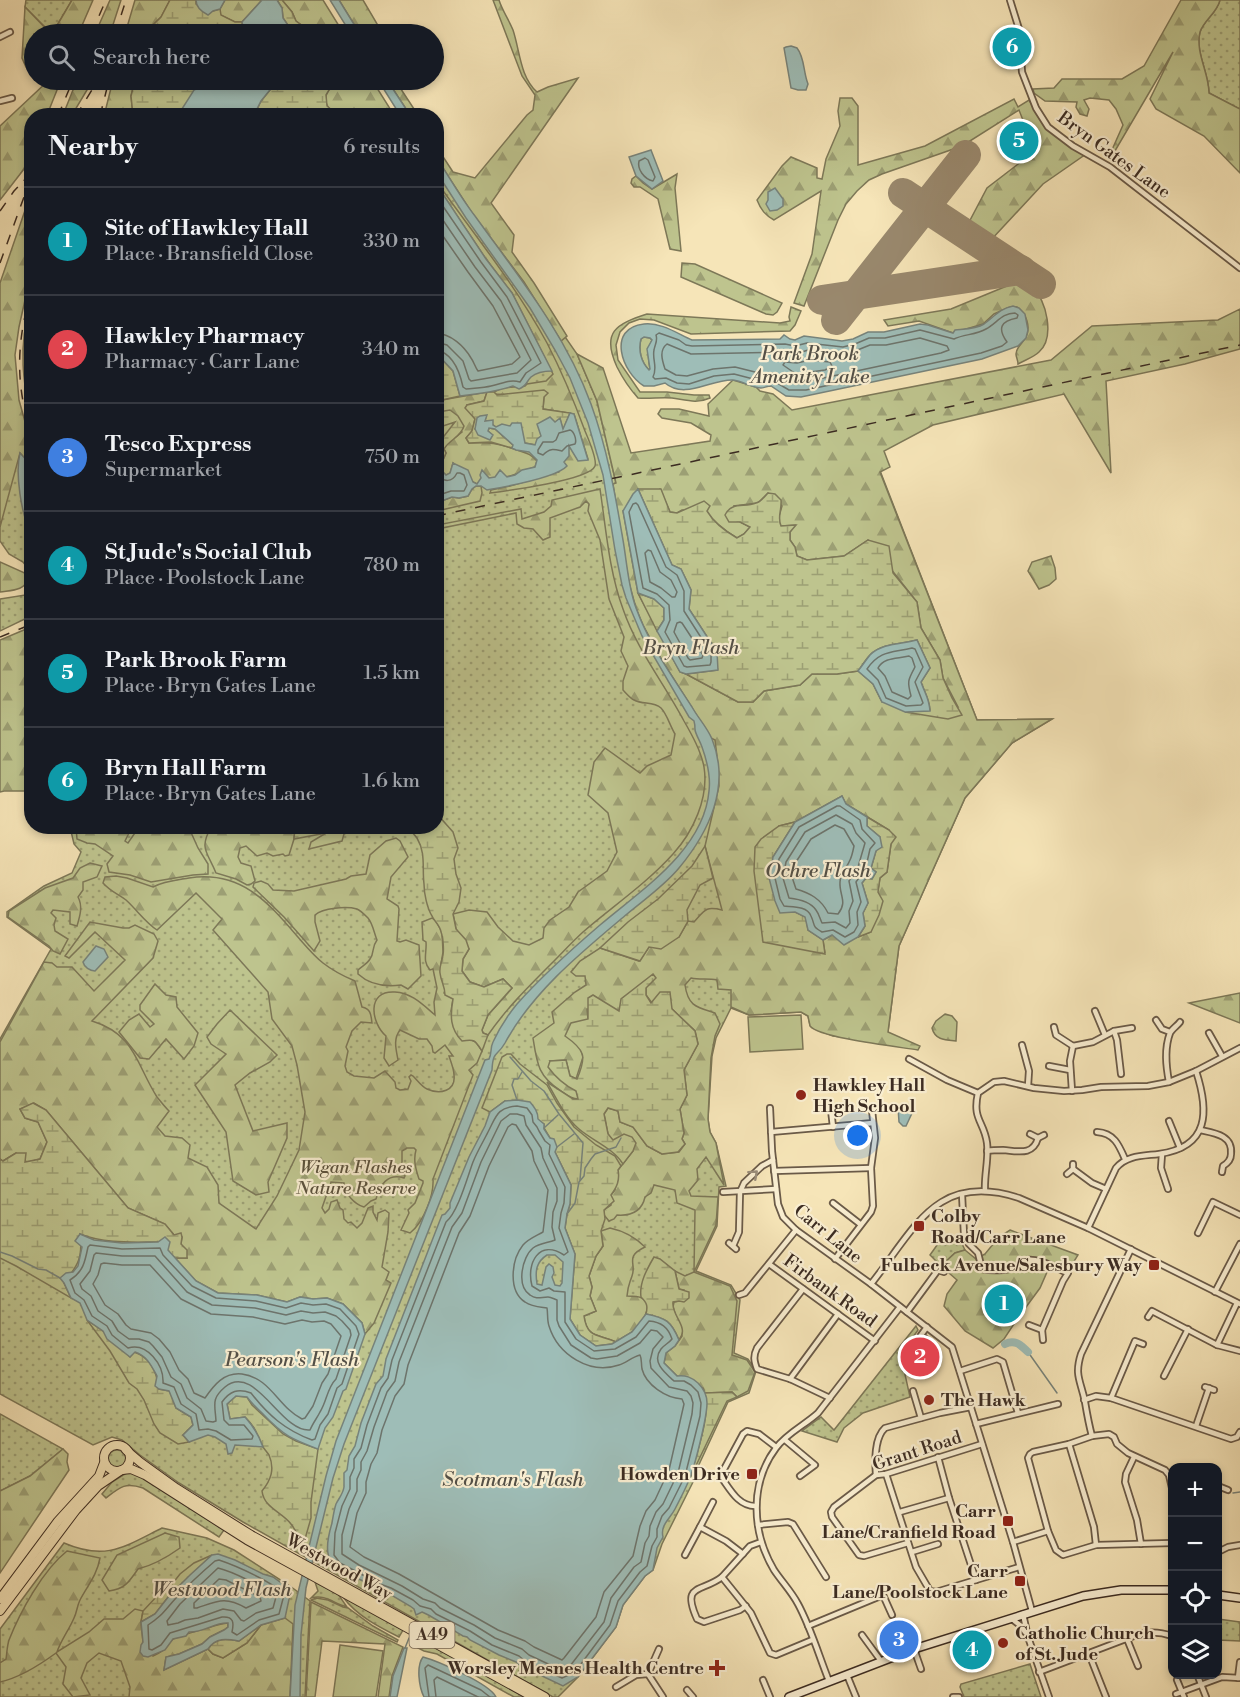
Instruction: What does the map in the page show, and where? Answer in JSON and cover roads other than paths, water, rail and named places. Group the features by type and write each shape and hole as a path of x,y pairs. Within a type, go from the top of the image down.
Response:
{"highway":[{"path":"0,1599 58,1521 99,1476 105,1452 111,1447 119,1446 126,1450 129,1453 128,1465 103,1482 76,1510 0,1611"},
{"name":"Westwood Way","path":"126,1450 184,1493 293,1562"},
{"name":"A49","path":"104,1463 109,1469 116,1472 121,1471"},
{"name":"Westwood Way","path":"121,1471 130,1469 145,1474 212,1519 545,1697"},
{"name":"Westwood Way","path":"319,1576 533,1697"}],"main road":[{"path":"789,1697 914,1649 1083,1596 1121,1590 1168,1590"},
{"path":"1222,1596 1240,1598"}],"street":[{"name":"Bryn Gates Lane","path":"1010,0 1019,29 1022,72 1036,108 1048,127 1073,146 1110,166 1240,267"},
{"path":"0,37 8,33 2,27"},
{"path":"0,101 12,98"},
{"path":"1095,1011 1105,1035"},
{"path":"1156,1020 1162,1029 1170,1032"},
{"path":"1123,1021 1124,1029"},
{"path":"1169,1082 1166,1057 1170,1032 1180,1022"},
{"path":"1054,1027 1056,1035 1073,1046 1093,1042 1114,1031 1132,1028"},
{"path":"1114,1031 1121,1074"},
{"path":"1209,1033 1222,1056"},
{"path":"1213,1040 1219,1037"},
{"path":"1022,1045 1029,1071 1028,1086"},
{"path":"1072,1091 1070,1061 1073,1046"},
{"path":"984,1191 987,1151 985,1132 976,1115 976,1104 978,1093 994,1082 1004,1081 1034,1088 1072,1091 1101,1087 1141,1087 1169,1082 1240,1048"},
{"path":"1024,1052 1030,1050"},
{"path":"909,1059 947,1080 978,1093"},
{"path":"1049,1066 1070,1070"},
{"path":"1088,1228 1116,1168 1125,1159 1162,1154 1188,1145 1197,1136 1203,1116 1203,1096 1196,1071"},
{"name":"Carr Lane","path":"770,1108 776,1189 781,1213 786,1221 952,1347 1013,1542 1032,1611"},
{"path":"831,1110 832,1128"},
{"path":"835,1259 871,1212 873,1206 871,1167 875,1138 872,1110"},
{"path":"1169,1120 1180,1148"},
{"path":"771,1132 873,1124"},
{"path":"1200,1130 1217,1133 1229,1142 1231,1156 1222,1172"},
{"path":"1097,1131 1112,1136 1119,1144 1125,1159"},
{"path":"1030,1134 1038,1138"},
{"path":"987,1151 1023,1152 1032,1148 1038,1138 1044,1135"},
{"path":"1162,1154 1161,1168 1168,1189"},
{"path":"733,1246 740,1232 741,1192 744,1183 762,1166 773,1160"},
{"path":"1067,1174 1073,1166 1092,1183 1106,1189"},
{"path":"774,1171 871,1167"},
{"path":"723,1192 776,1189"},
{"path":"871,1284 925,1214 943,1200 984,1191 1008,1194 1088,1228 1238,1304 1217,1345"},
{"path":"962,1194 964,1235 978,1253 982,1269 1005,1269 1016,1267 1023,1261 1033,1261 1068,1273 1042,1330 1043,1340"},
{"path":"1198,1233 1213,1202 1240,1215"},
{"path":"834,1206 860,1224"},
{"path":"739,1295 745,1293 796,1230"},
{"path":"1215,1292 1240,1244"},
{"path":"1092,1436 1077,1373 1081,1354 1131,1249"},
{"path":"1233,1257 1240,1261"},
{"name":"Firbank Road","path":"769,1264 875,1341"},
{"path":"907,1312 938,1270 944,1272"},
{"path":"803,1289 753,1354 757,1369 790,1379 830,1398"},
{"path":"1148,1317 1155,1304"},
{"path":"829,1681 808,1626 793,1595 773,1568 761,1542 755,1506 758,1486 761,1475 776,1447 818,1413 900,1307"},
{"path":"1152,1311 1217,1345 1240,1351"},
{"path":"790,1379 838,1314"},
{"path":"1029,1325 1042,1330"},
{"path":"927,1327 921,1335 931,1344"},
{"path":"1160,1366 1165,1373 1188,1329"},
{"path":"1111,1398 1138,1335"},
{"path":"1135,1341 1143,1344"},
{"path":"960,1371 997,1359 1003,1362 1018,1413"},
{"path":"1196,1426 1209,1388"},
{"path":"913,1391 921,1418"},
{"path":"1084,1400 1096,1396 1111,1398 1231,1439 1237,1437 1240,1432"},
{"path":"976,1424 1058,1404"},
{"path":"876,1475 875,1463 880,1432 885,1428 971,1407"},
{"path":"755,1506 744,1505 721,1476 743,1434 747,1431 759,1434 776,1447"},
{"path":"1168,1472 1121,1449 1114,1437 1108,1434 1033,1452 1028,1458 1048,1532 1056,1550 1063,1555 1096,1545 1168,1543"},
{"path":"785,1440 817,1464 800,1476"},
{"name":"Grant Road","path":"908,1543 864,1556 859,1555 832,1517 831,1512 834,1507 876,1475 886,1474 982,1444"},
{"path":"1069,1444 1094,1527 1096,1545"},
{"path":"938,1457 976,1580"},
{"path":"1134,1457 1125,1482 1137,1520 1141,1544"},
{"path":"886,1474 916,1567 930,1591 936,1592 1019,1567"},
{"path":"1222,1488 1228,1490"},
{"path":"900,1512 949,1498"},
{"path":"685,1555 713,1502"},
{"path":"758,1525 788,1522 793,1524 826,1577"},
{"path":"700,1527 726,1540 743,1554"},
{"path":"1013,1542 1048,1532"},
{"path":"746,1606 705,1622 697,1619 692,1593 722,1576 750,1546 761,1542"},
{"path":"912,1552 938,1544"},
{"path":"1222,1550 1240,1545"},
{"path":"722,1576 746,1606 758,1626 768,1652 777,1654 812,1640"},
{"path":"808,1626 883,1595 892,1615"},
{"path":"1023,1614 1028,1637 1049,1697"},
{"path":"1008,1618 1018,1622 1028,1637"},
{"path":"1039,1672 1152,1631 1168,1634"},
{"path":"862,1635 881,1661"},
{"path":"1127,1639 1138,1666"},
{"path":"648,1674 659,1649"},
{"path":"914,1649 921,1670"},
{"path":"1089,1654 1106,1697"},
{"path":"1177,1680 1180,1694 1222,1677 1239,1678 1240,1662"},
{"path":"617,1684 636,1675 648,1674"},
{"path":"648,1674 663,1697"},
{"path":"847,1674 856,1697"},
{"path":"1200,1679 1206,1697"},
{"path":"762,1680 770,1697"},
{"path":"687,1690 693,1697"},
{"path":"953,1697 959,1697"}],"water":[{"path":"196,0 225,0 220,9 208,15 198,7"},
{"path":"262,0 277,0 287,24 242,24"},
{"path":"330,0 339,0 354,24 345,24"},
{"path":"791,46 797,48 801,56 808,84 806,90 791,88 784,48"},
{"path":"194,90 270,90 258,108 183,108"},
{"path":"384,90 394,90 405,108 396,108"},
{"path":"651,150 663,181 652,189 636,176 629,157"},
{"path":"444,169 554,329 580,378 597,421 606,454 633,600 654,647 708,730 717,757 718,791 708,824 679,868 661,887 593,942 544,989 494,1056 492,1070 344,1444 333,1478 306,1588 301,1635 300,1697 290,1697 295,1605 336,1441 485,1060 490,1057 493,1042 510,1013 536,984 589,934 651,883 683,850 696,832 705,812 709,791 708,768 694,721 689,717 642,636 626,598 615,550 603,475 588,423 570,378 530,308 444,184"},
{"path":"775,188 783,199 783,206 770,211 766,204 768,192"},
{"path":"444,196 512,293 552,371 536,374 524,387 519,389 513,386 460,396 453,371 444,361"},
{"name":"Park Brook Amenity Lake","path":"1008,307 1019,308 1025,314 1028,330 1026,338 1018,346 982,359 801,397 786,396 771,386 758,388 733,380 681,390 665,383 644,386 629,371 622,352 625,334 632,327 644,324 663,327 692,340 780,339 784,335 795,340 804,336 842,341 868,332 884,332 920,324 953,333 955,330 981,326","holes":["650,338 652,340 647,349 649,370 642,360 640,347 641,339"]},
{"path":"570,413 574,414 588,460 578,461 569,446 569,456 564,462 567,466 552,474 487,490 476,486 468,496 444,500 444,473 446,475 450,473 453,463 468,470 473,482 477,484 482,470 489,478 495,477 500,470 507,477 535,467 537,460 529,452 512,448 513,445 495,429 489,428 488,431 493,435 490,440 478,435 475,429 477,418 480,416 487,415 485,421 493,420 493,425 496,427 502,424 510,426 512,423 521,423 525,443 535,445 541,436 537,424 550,417 555,422 560,418 563,429"},
{"path":"20,453 24,457 24,515 20,493"},
{"name":"Bryn Flash","path":"638,489 672,565 681,569 691,590 689,609 717,652 718,670 686,674 680,672 657,631 664,620 664,608 654,599 638,593 623,511"},
{"path":"917,640 930,668 921,682 930,711 905,712 882,702 873,684 858,671 870,655 880,648"},
{"name":"Ochre Flash","path":"842,796 846,804 867,817 867,826 880,837 882,847 876,851 871,868 876,872 872,879 866,878 862,883 868,903 863,913 865,926 858,937 844,945 832,935 823,940 808,930 805,917 795,912 780,913 769,878 773,857 795,822"},
{"path":"96,946 104,949 108,957 95,971 85,966 83,962"},
{"name":"Scotman's Flash","path":"517,1100 532,1104 538,1119 544,1124 544,1129 550,1138 554,1139 557,1147 555,1152 571,1185 565,1228 575,1254 570,1319 580,1335 596,1346 612,1344 632,1332 646,1314 667,1321 679,1340 666,1353 664,1363 677,1376 688,1377 698,1383 707,1400 703,1430 691,1473 675,1509 664,1526 653,1570 645,1576 623,1605 616,1627 578,1677 563,1686 470,1640 427,1614 422,1612 416,1615 410,1606 333,1565 328,1552 328,1538 336,1504 342,1494 344,1473 347,1470 349,1456 355,1446 376,1384 383,1376 386,1359 442,1215 450,1208 469,1157 490,1112 505,1101","holes":["547,1255 555,1255 563,1262 562,1283 560,1286 555,1285 552,1277 553,1267 549,1264 546,1267 542,1285 537,1284 538,1264"]},
{"path":"908,1104 913,1111 906,1126 903,1126 899,1122 898,1107"},
{"name":"Pearson's Flash","path":"80,1234 94,1240 122,1243 158,1242 165,1237 170,1242 168,1250 196,1281 218,1293 257,1295 287,1302 300,1297 327,1298 343,1304 362,1323 365,1334 346,1389 343,1391 333,1417 325,1428 318,1449 283,1432 247,1397 236,1396 227,1404 230,1419 245,1417 256,1431 263,1447 235,1445 232,1453 228,1454 226,1444 215,1437 208,1435 189,1442 183,1435 193,1425 191,1417 176,1408 169,1391 155,1386 157,1376 148,1361 135,1352 130,1357 107,1339 103,1331 87,1320 80,1303 71,1298 60,1278 66,1273 73,1272 78,1266 82,1247 75,1241"},
{"name":"Westwood Flash","path":"218,1554 273,1577 291,1590 285,1618 261,1625 239,1641 226,1639 215,1642 208,1649 164,1670 166,1657 202,1644 228,1627 228,1623 189,1632 186,1636 173,1639 165,1650 148,1657 143,1656 140,1652 143,1642 141,1622 155,1614 190,1575 212,1555"},
{"path":"404,1648 407,1648 397,1697 390,1697 393,1676"},
{"path":"423,1657 474,1680 496,1697 424,1697 419,1677 419,1666"}],"waterway":[{"path":"510,1057 531,1081 544,1091 559,1114 583,1143 580,1180"},
{"path":"517,1100 512,1085 514,1079 518,1079 522,1072"},
{"path":"544,1128 558,1115"},
{"path":"557,1147 574,1134"},
{"path":"567,1214 575,1203 579,1182 591,1159 595,1154 616,1147 621,1138"},
{"path":"0,1252 60,1278"},
{"path":"1005,1344 1015,1342 1028,1352"},
{"path":"1028,1352 1057,1393"},
{"path":"1233,1493 1240,1492"},
{"path":"405,1648 409,1638"}],"railway":[{"path":"95,24 106,0"},
{"path":"118,24 126,0"},
{"path":"61,108 69,90"},
{"path":"81,108 92,90"},
{"path":"102,108 106,90"},
{"path":"0,211 24,180"},
{"path":"0,263 24,197"},
{"path":"24,322 20,345 20,381 24,405"},
{"path":"444,514 1240,345"},
{"path":"0,637 24,627"}],"place":[{"name":"Bryn Hall Farm","path":"1012,47"},
{"name":"Park Brook Farm","path":"1019,141"},
{"name":"Hawkley Hall High School","path":"801,1095"},
{"name":"Colby Road/Carr Lane","path":"919,1226"},
{"name":"Fulbeck Avenue/Salesbury Way","path":"1154,1265"},
{"name":"Site of Hawkley Hall","path":"1004,1304"},
{"name":"Hawkley Pharmacy","path":"920,1357"},
{"name":"The Hawk","path":"929,1400"},
{"name":"Howden Drive","path":"752,1474"},
{"name":"Carr Lane/Cranfield Road","path":"1008,1521"},
{"name":"Carr Lane/Poolstock Lane","path":"1020,1581"},
{"name":"Tesco Express","path":"899,1640"},
{"name":"Catholic Church of St. Jude","path":"1003,1643"},
{"name":"St Jude's Social Club","path":"972,1650"},
{"name":"Worsley Mesnes Health Centre","path":"717,1668"}],"park label":[{"name":"Wigan Flashes Nature Reserve","path":"356,1177"}]}
